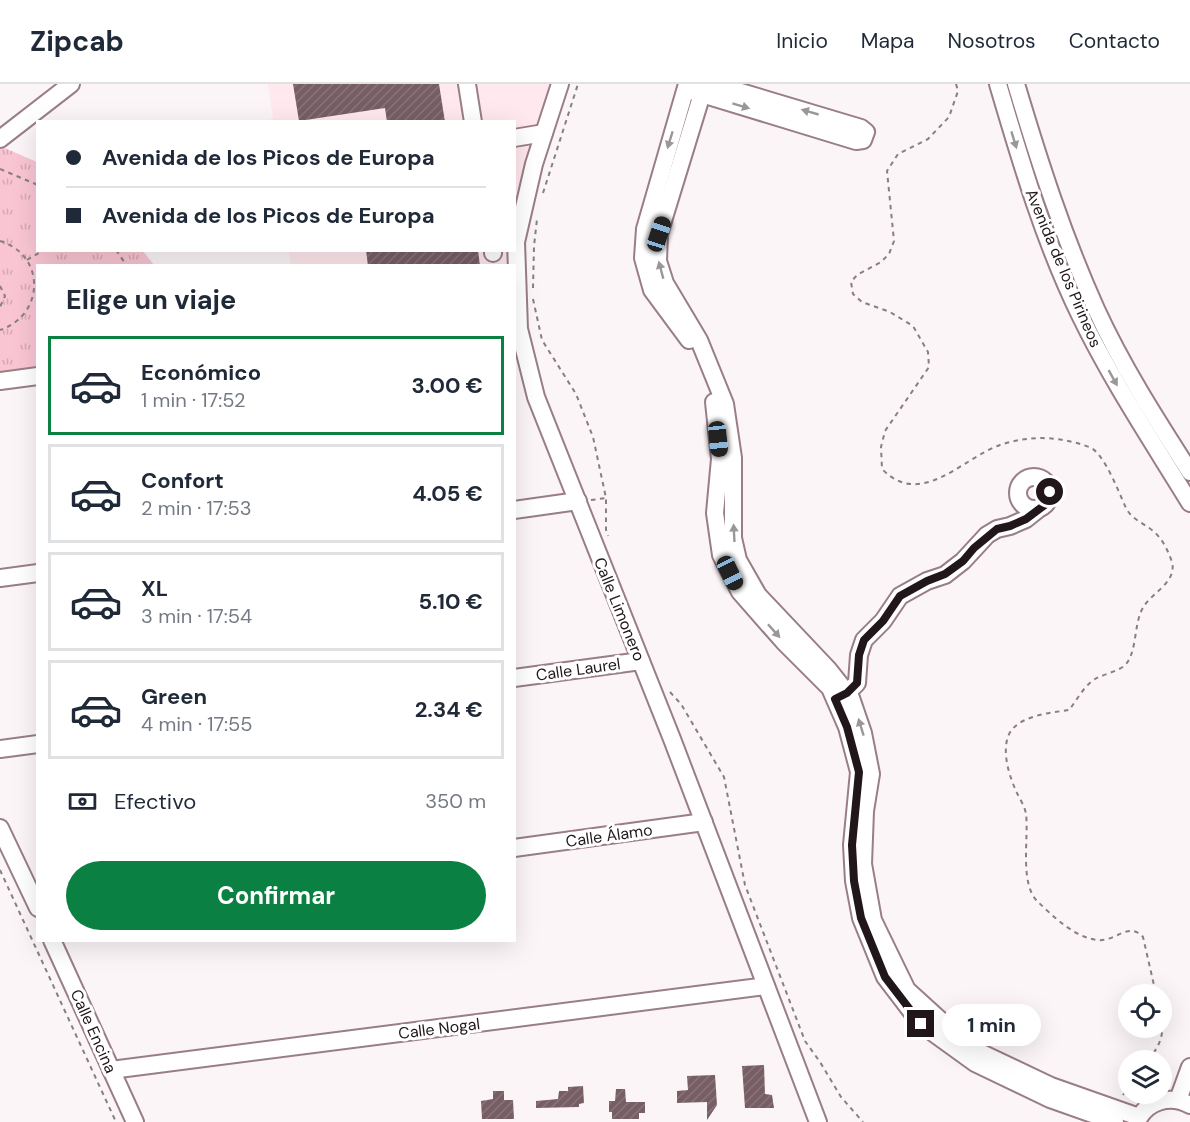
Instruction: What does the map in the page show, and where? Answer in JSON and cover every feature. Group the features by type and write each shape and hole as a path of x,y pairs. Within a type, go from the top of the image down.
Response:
{"street":[{"path":"0,139 71,84"},
{"path":"467,84 473,120"},
{"name":"Calle Limonero","path":"560,84 534,164 516,242 516,313 519,329 536,397 704,822 818,1122"},
{"name":"Avenida de los Pirineos","path":"998,84 1043,227 1079,313 1122,394 1190,503"},
{"name":"Avenida de los Pirineos","path":"1016,84 1061,225 1097,310 1128,371 1190,472"},
{"path":"707,87 856,141 863,140 866,132 861,128 707,87 686,86 645,229 643,258 652,290 693,344 713,398 720,459 715,513 722,555 740,592 784,642 830,688 841,696 851,698 863,733 871,774 865,811 863,864 873,920 907,990 971,1048 1051,1086 1138,1120 1146,1108 1155,1102 1166,1099 1184,1102 1190,1067"},
{"path":"707,87 659,234 658,261 664,283 699,340 725,404 733,458 733,538 738,560 758,595 828,669 841,696 859,772 852,845 861,918 885,977 921,1024 975,1063 1050,1098 1115,1122"},
{"path":"516,138 544,133"},
{"path":"0,381 36,376"},
{"path":"516,510 578,501"},
{"path":"841,696 857,683 859,655 864,640 883,621 900,596 945,574 963,561 987,535 1026,519 1041,507"},
{"path":"0,578 36,573"},
{"name":"Calle Laurel","path":"516,678 641,661"},
{"path":"0,749 36,744"},
{"name":"Calle Álamo","path":"516,848 704,822"},
{"path":"0,828 36,904"},
{"name":"Calle Encina","path":"53,942 135,1122"},
{"name":"Calle Nogal","path":"111,1070 766,986"}],"path":[{"path":"543,195 578,84"},
{"path":"0,169 36,184"},
{"path":"533,288 534,246 538,216"},
{"path":"0,241 19,250 27,260 33,273 34,286 32,299 26,311 18,321 0,330"},
{"path":"27,260 41,252"},
{"path":"0,286 5,296 0,307"},
{"path":"32,299 36,300"},
{"path":"533,299 542,340 576,394 593,437 606,498 606,530 609,539"},
{"path":"666,685 681,704 724,777 745,885 805,1041 841,1097 863,1122"},
{"path":"0,870 116,1122"}],"shaded area":[{"path":"268,84 560,84 515,264 291,264 289,252 516,252 516,120 270,120 273,118"}],"green space":[{"path":"0,146 36,162 36,252 144,252 153,264 36,264 36,376 0,381"}],"building":[{"path":"293,84 439,84 445,120 387,120 385,108 299,120"},
{"path":"366,252 478,252 480,264 368,264"},
{"path":"764,1065 765,1094 772,1095 774,1108 745,1108 742,1066"},
{"path":"715,1075 717,1105 707,1120 707,1102 677,1103 677,1091 688,1090 687,1076"},
{"path":"583,1086 584,1103 579,1104 579,1107 536,1108 536,1101 558,1099 559,1091 568,1091 568,1087"},
{"path":"616,1089 625,1089 626,1102 645,1102 645,1113 639,1113 639,1119 612,1119 612,1112 609,1112 609,1101 615,1101"},
{"path":"493,1091 504,1091 504,1100 513,1100 514,1119 482,1119 481,1101 493,1099"}],"route":[{"path":"921,1024 885,977 861,918 854,881 852,845 859,772 847,727 835,699 847,693 857,683 859,655 864,640 883,621 900,596 945,574 963,561 987,535 1026,519 1046,504 1050,492"}]}
